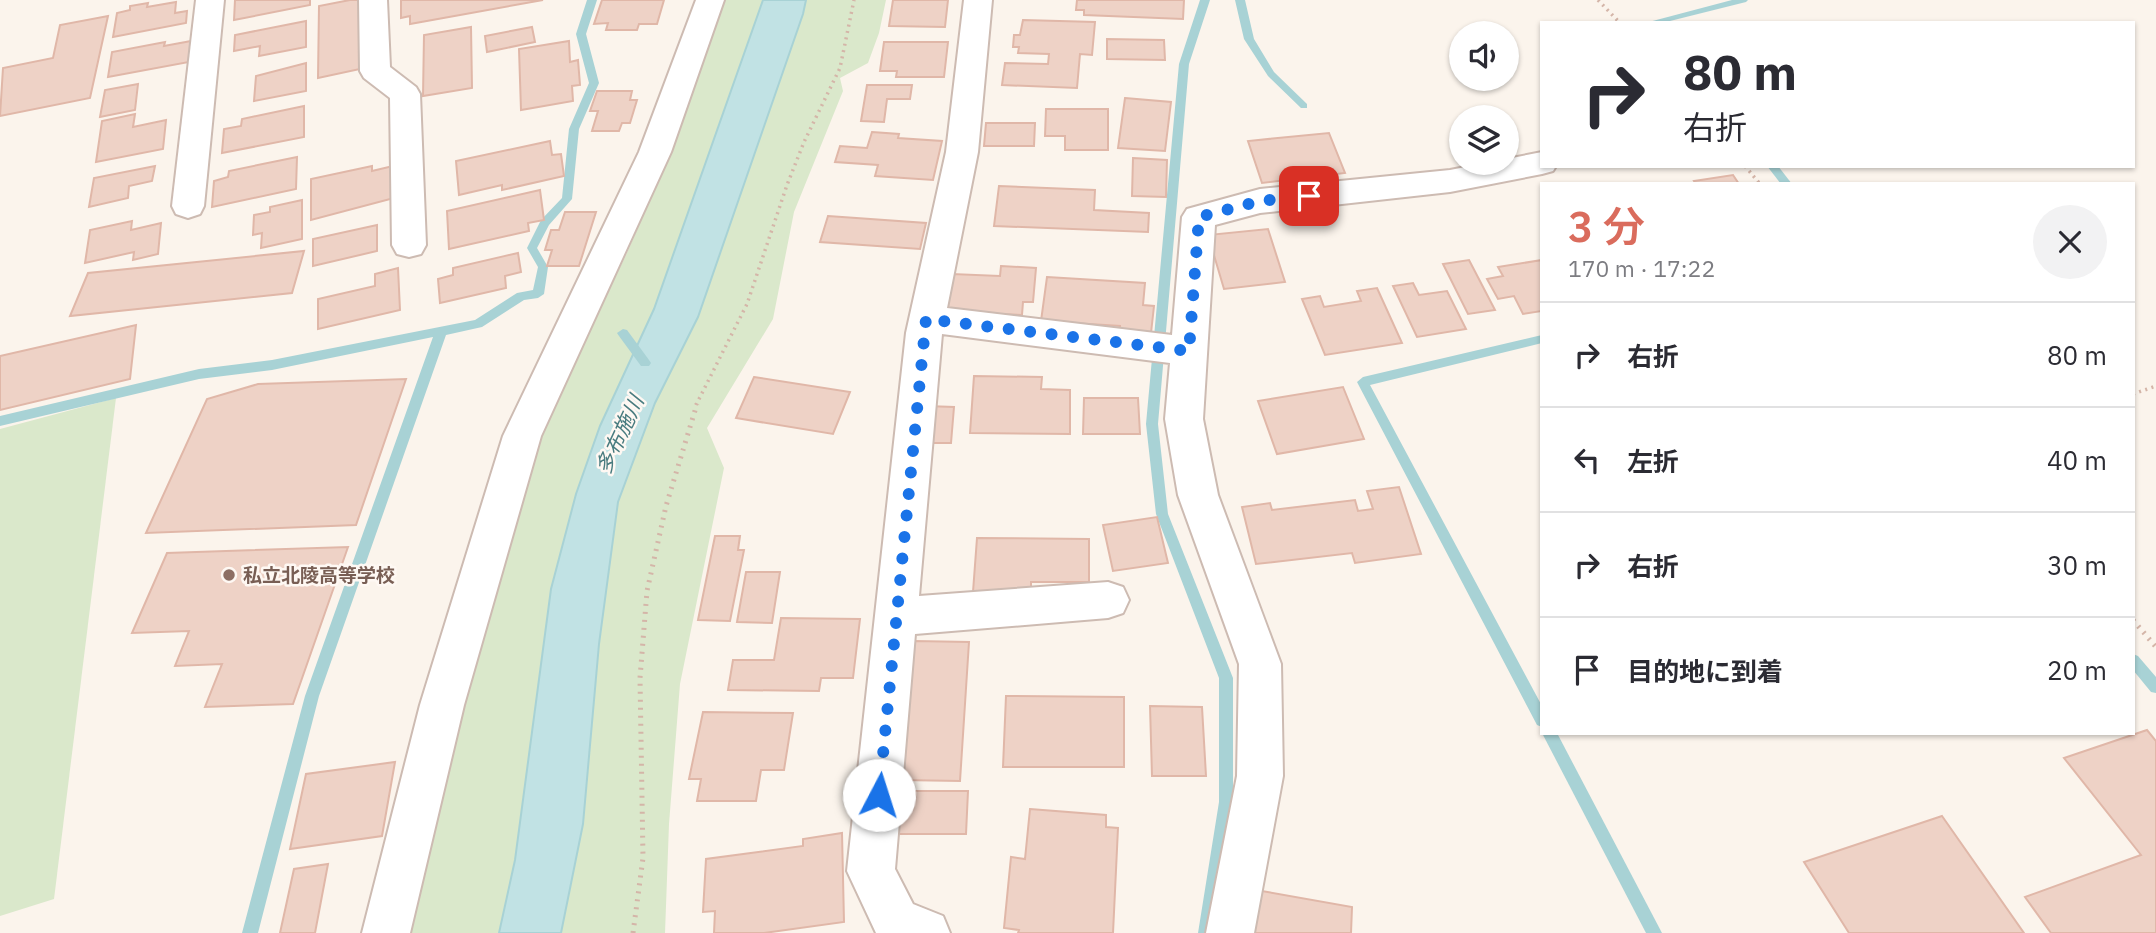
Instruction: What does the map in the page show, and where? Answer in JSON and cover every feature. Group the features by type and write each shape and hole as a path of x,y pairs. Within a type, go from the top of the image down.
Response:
{"street":[{"path":"188,206 210,0"},
{"path":"373,0 375,71 405,94 409,245"},
{"path":"386,933 442,705 522,436 655,152 710,0"},
{"path":"926,933 896,922 871,871 926,319 962,152 978,0"},
{"path":"1230,933 1260,776 1260,664 1198,495 1184,419 1199,217 1260,201 1450,181 1540,163"},
{"path":"926,319 1189,351"},
{"path":"896,617 1108,600"}],"path":[{"path":"633,933 643,858 640,678 648,591 666,506 697,403 747,304 804,142 840,68 854,0"},
{"path":"1598,0 1618,21"},
{"path":"1747,168 1758,182"},
{"path":"2135,393 2156,386"},
{"path":"2135,622 2156,647"}],"green space":[{"path":"725,0 763,0 654,309 600,426 576,494 551,589 515,860 499,933 408,933 456,705 537,437 626,255 670,154"},
{"path":"806,0 886,0 879,33 868,63 840,78 843,91 794,212 773,319 707,428 724,468 680,684 669,824 665,933 561,933 583,824 599,644 618,502 655,403 698,317"},
{"path":"116,398 54,899 0,916 0,429"}],"water":[{"name":"多布施川","path":"763,0 806,0 698,317 655,403 618,502 599,644 583,824 561,933 499,933 515,860 551,589 576,494 600,426 654,309"}],"building":[{"path":"235,0 310,0 310,5 234,20"},
{"path":"359,0 360,69 318,78 319,6"},
{"path":"401,0 543,0 410,24 410,16 401,18"},
{"path":"602,0 664,0 657,24 639,24 637,30 606,30 608,23 594,24"},
{"path":"893,0 948,0 945,27 889,26"},
{"path":"1077,0 1184,0 1183,19 1084,15 1084,10 1076,10"},
{"path":"176,2 175,13 187,11 186,23 113,37 117,13 130,10 130,6 148,3 147,7"},
{"path":"108,16 90,98 0,116 3,68 53,58 60,25"},
{"path":"1023,20 1095,22 1092,55 1080,54 1077,88 1002,85 1005,63 1048,64 1049,54 1018,53 1019,47 1013,47 1014,35 1020,35"},
{"path":"306,21 306,47 259,56 260,46 234,51 235,35"},
{"path":"471,27 472,88 423,96 424,35"},
{"path":"532,27 535,42 487,52 485,36"},
{"path":"1107,39 1164,40 1165,60 1107,59"},
{"path":"191,41 189,62 108,77 112,52 165,42 164,46"},
{"path":"569,41 570,62 578,60 580,85 572,86 573,101 521,110 519,49"},
{"path":"884,42 948,42 944,77 896,77 897,71 880,71"},
{"path":"306,63 306,91 254,101 256,76"},
{"path":"138,84 135,110 100,117 105,90"},
{"path":"867,85 912,85 910,99 887,99 884,122 861,121"},
{"path":"597,91 632,91 630,100 637,100 630,123 622,123 619,131 592,131 598,111 590,111"},
{"path":"1125,98 1171,102 1165,151 1118,148"},
{"path":"304,106 304,137 222,153 224,129 241,126 242,119"},
{"path":"1046,109 1108,109 1108,150 1065,150 1065,136 1045,136"},
{"path":"135,114 133,127 166,120 163,149 96,162 102,121"},
{"path":"986,123 1035,123 1034,146 984,146"},
{"path":"872,132 899,134 898,138 942,141 933,180 875,176 878,165 835,162 840,146 867,148"},
{"path":"1329,133 1345,173 1262,183 1248,141"},
{"path":"550,141 552,155 561,154 564,176 502,190 502,185 459,195 456,161"},
{"path":"297,157 296,189 212,207 214,181 228,177 229,171"},
{"path":"1133,158 1167,160 1166,197 1132,196"},
{"path":"155,166 152,181 129,186 128,198 89,207 94,178"},
{"path":"372,166 372,171 393,166 394,198 311,220 311,179"},
{"path":"1733,175 1738,182 1695,182"},
{"path":"999,186 1095,190 1094,210 1149,213 1148,232 994,226"},
{"path":"540,190 544,220 528,223 529,231 449,249 447,211"},
{"path":"302,200 302,239 261,248 262,233 253,235 254,215 270,212 270,207"},
{"path":"565,212 596,212 579,266 547,266 552,250 545,250 551,230 559,230"},
{"path":"828,216 926,223 920,249 820,242"},
{"path":"132,221 131,230 161,223 158,254 133,260 134,252 85,263 90,230"},
{"path":"377,225 377,251 313,266 313,239"},
{"path":"1268,229 1285,282 1224,289 1208,235"},
{"path":"304,251 292,293 70,316 88,273"},
{"path":"518,253 521,272 505,276 506,288 440,303 438,279 453,275 453,268"},
{"path":"1469,260 1495,310 1468,314 1443,264"},
{"path":"1540,260 1540,311 1523,314 1514,296 1498,299 1487,279 1503,276 1498,267"},
{"path":"1001,266 1036,268 1033,302 1023,302 1022,315 946,312 952,274 1000,276"},
{"path":"398,268 400,310 318,329 318,299 375,286 375,274"},
{"path":"1047,277 1145,283 1143,305 1154,306 1151,333 1120,331 1120,326 1041,321"},
{"path":"1413,283 1419,295 1447,291 1466,329 1417,337 1393,286"},
{"path":"1377,288 1402,343 1325,355 1302,299 1320,296 1324,307 1361,301 1357,291"},
{"path":"136,325 130,379 0,410 0,356"},
{"path":"974,376 1042,377 1041,389 1070,390 1070,434 970,433"},
{"path":"754,377 850,392 833,434 736,418"},
{"path":"406,379 356,525 146,533 207,399 258,384"},
{"path":"1343,387 1364,439 1277,454 1258,401"},
{"path":"1084,398 1138,398 1140,434 1083,434"},
{"path":"926,406 954,407 951,443 922,443"},
{"path":"1399,487 1421,554 1355,563 1352,553 1256,564 1242,507 1270,503 1272,510 1355,500 1358,511 1373,509 1367,491"},
{"path":"1157,517 1168,563 1113,571 1103,525"},
{"path":"715,536 740,536 738,550 744,550 730,621 698,620"},
{"path":"977,538 1089,539 1089,582 1031,582 1031,592 973,592"},
{"path":"348,547 293,704 205,707 222,664 175,666 189,631 132,633 167,553"},
{"path":"746,572 780,572 772,623 737,622"},
{"path":"781,618 860,619 853,678 821,678 819,691 728,690 733,660 774,660"},
{"path":"914,641 969,642 960,781 901,780"},
{"path":"1006,696 1124,697 1124,767 1003,767"},
{"path":"1150,706 1202,707 1206,776 1152,776"},
{"path":"703,712 793,713 784,770 761,770 756,801 697,801 701,779 689,779"},
{"path":"2147,730 2156,741 2156,933 2051,933 2025,897 2141,855 2064,758"},
{"path":"395,762 382,836 290,849 306,774"},
{"path":"899,791 968,791 966,834 895,834"},
{"path":"1030,809 1106,815 1106,827 1118,828 1113,933 1018,933 1019,930 1004,928 1011,857 1025,859"},
{"path":"1942,816 2024,933 1849,933 1804,862"},
{"path":"842,833 844,922 764,933 714,933 715,911 703,912 706,859 803,846 803,839"},
{"path":"328,864 315,933 280,933 294,869"},
{"path":"1256,890 1352,907 1351,933 1253,933"}],"waterway":[{"path":"0,421 199,374 272,365 478,324 521,296 538,294 543,267 532,248 545,223 567,199 574,129 594,83 581,34 592,0"},
{"path":"1205,0 1184,64 1152,424 1162,514 1226,678 1226,802 1206,933"},
{"path":"1240,0 1249,39 1271,74 1304,106"},
{"path":"1657,21 1743,0"},
{"path":"1774,168 1785,182"},
{"path":"250,933 312,696 441,332"},
{"path":"623,333 645,363"},
{"path":"1540,339 1363,382 1540,716"},
{"path":"2135,662 2156,687"},
{"path":"1550,735 1654,933"}],"place":[{"name":"私立北陵高等学校","path":"229,575"}],"route":[{"path":"879,795 926,319 1189,351 1199,217 1260,201 1309,196"}]}
